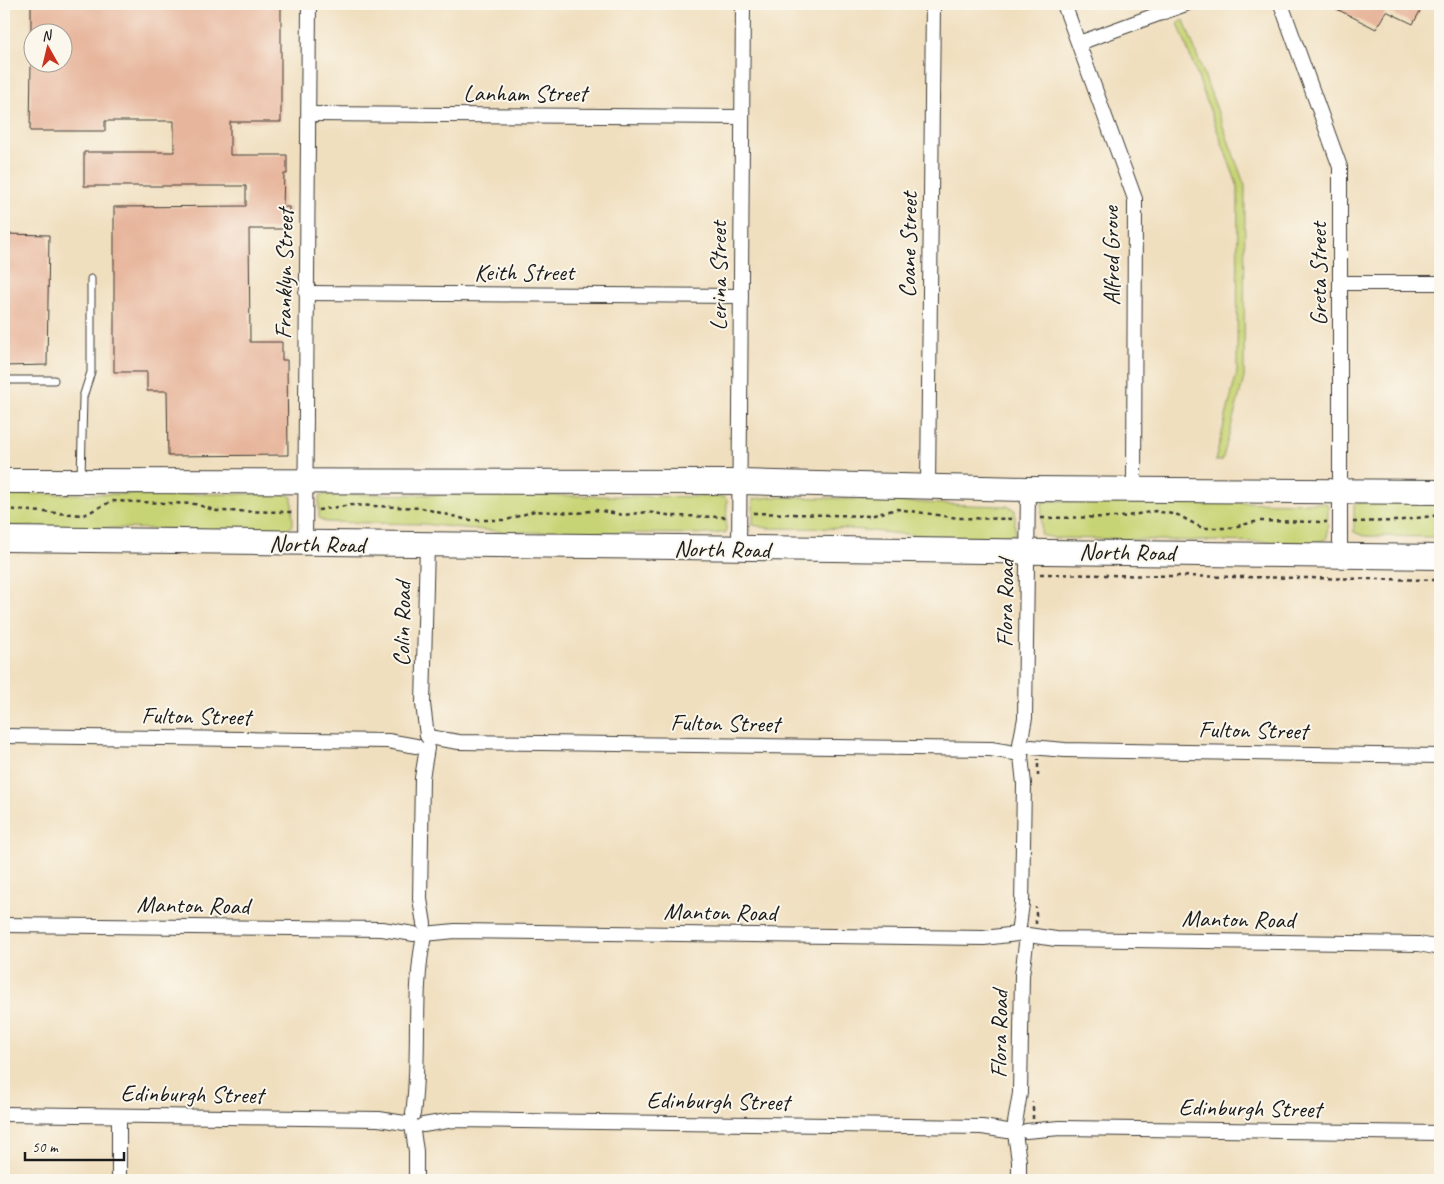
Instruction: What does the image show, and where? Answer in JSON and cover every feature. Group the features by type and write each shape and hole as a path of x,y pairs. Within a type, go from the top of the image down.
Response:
{"highway":[{"path":"4,481 740,482 1028,489 1440,492"},
{"name":"North Road","path":"4,539 1440,556"}],"street":[{"name":"Franklyn Street","path":"305,544 309,4"},
{"name":"Lerina Street","path":"739,549 743,4"},
{"name":"Coane Street","path":"928,486 933,4"},
{"name":"Alfred Grove","path":"1064,4 1135,199 1134,490"},
{"path":"1079,43 1186,4"},
{"name":"Greta Street","path":"1281,4 1340,167 1340,555"},
{"name":"Lanham Street","path":"309,114 741,117"},
{"path":"1341,283 1440,283"},
{"name":"Keith Street","path":"306,293 740,296"},
{"name":"Flora Road","path":"1019,1180 1028,489"},
{"name":"Colin Road","path":"416,1180 426,545"},
{"name":"Fulton Street","path":"4,736 1440,756"},
{"name":"Manton Road","path":"4,925 1419,944 1440,942"},
{"name":"Manton Road","path":"1419,944 1440,948"},
{"name":"Edinburgh Street","path":"4,1114 1440,1133"},
{"path":"119,1116 119,1180"}],"lane":[{"path":"81,481 83,397 91,372 92,278"},
{"path":"4,380 54,380"}],"path":[{"path":"4,509 84,515 112,501 195,504 217,511 305,511 352,505 422,508 468,520 508,520 534,511 578,513 596,510 622,515 647,512 674,516 716,517 758,512 870,516 897,509 958,518 1028,519 1122,517 1155,511 1178,515 1202,528 1229,528 1259,520 1395,521 1440,515"}],"green space":[{"path":"1184,20 1245,186 1244,378 1222,461 1215,461 1237,372 1238,187 1178,23"},
{"path":"4,494 285,494 292,497 293,524 290,528 278,531 4,526"},
{"path":"321,495 724,497 727,500 726,532 713,534 505,532 423,524 326,522 319,518 319,499"},
{"path":"772,497 1007,506 1015,510 1015,535 958,538 851,529 767,528 753,525 753,499"},
{"path":"1046,501 1325,503 1328,505 1327,539 1312,543 1054,538 1041,535 1042,503"},
{"path":"1369,501 1440,502 1440,537 1365,536 1354,532 1354,504"}],"building":[{"path":"31,4 281,4 281,122 230,122 230,155 287,155 287,174 284,174 283,207 289,207 289,229 249,229 250,342 282,342 282,360 287,360 288,455 168,456 167,391 147,391 147,372 114,372 114,207 246,206 246,186 84,186 84,152 174,152 174,121 105,121 105,131 30,131 31,72 72,72 72,22 31,22"},
{"path":"1327,4 1424,4 1413,24 1386,11 1376,29"},
{"path":"4,234 49,235 47,365 4,366"}]}
